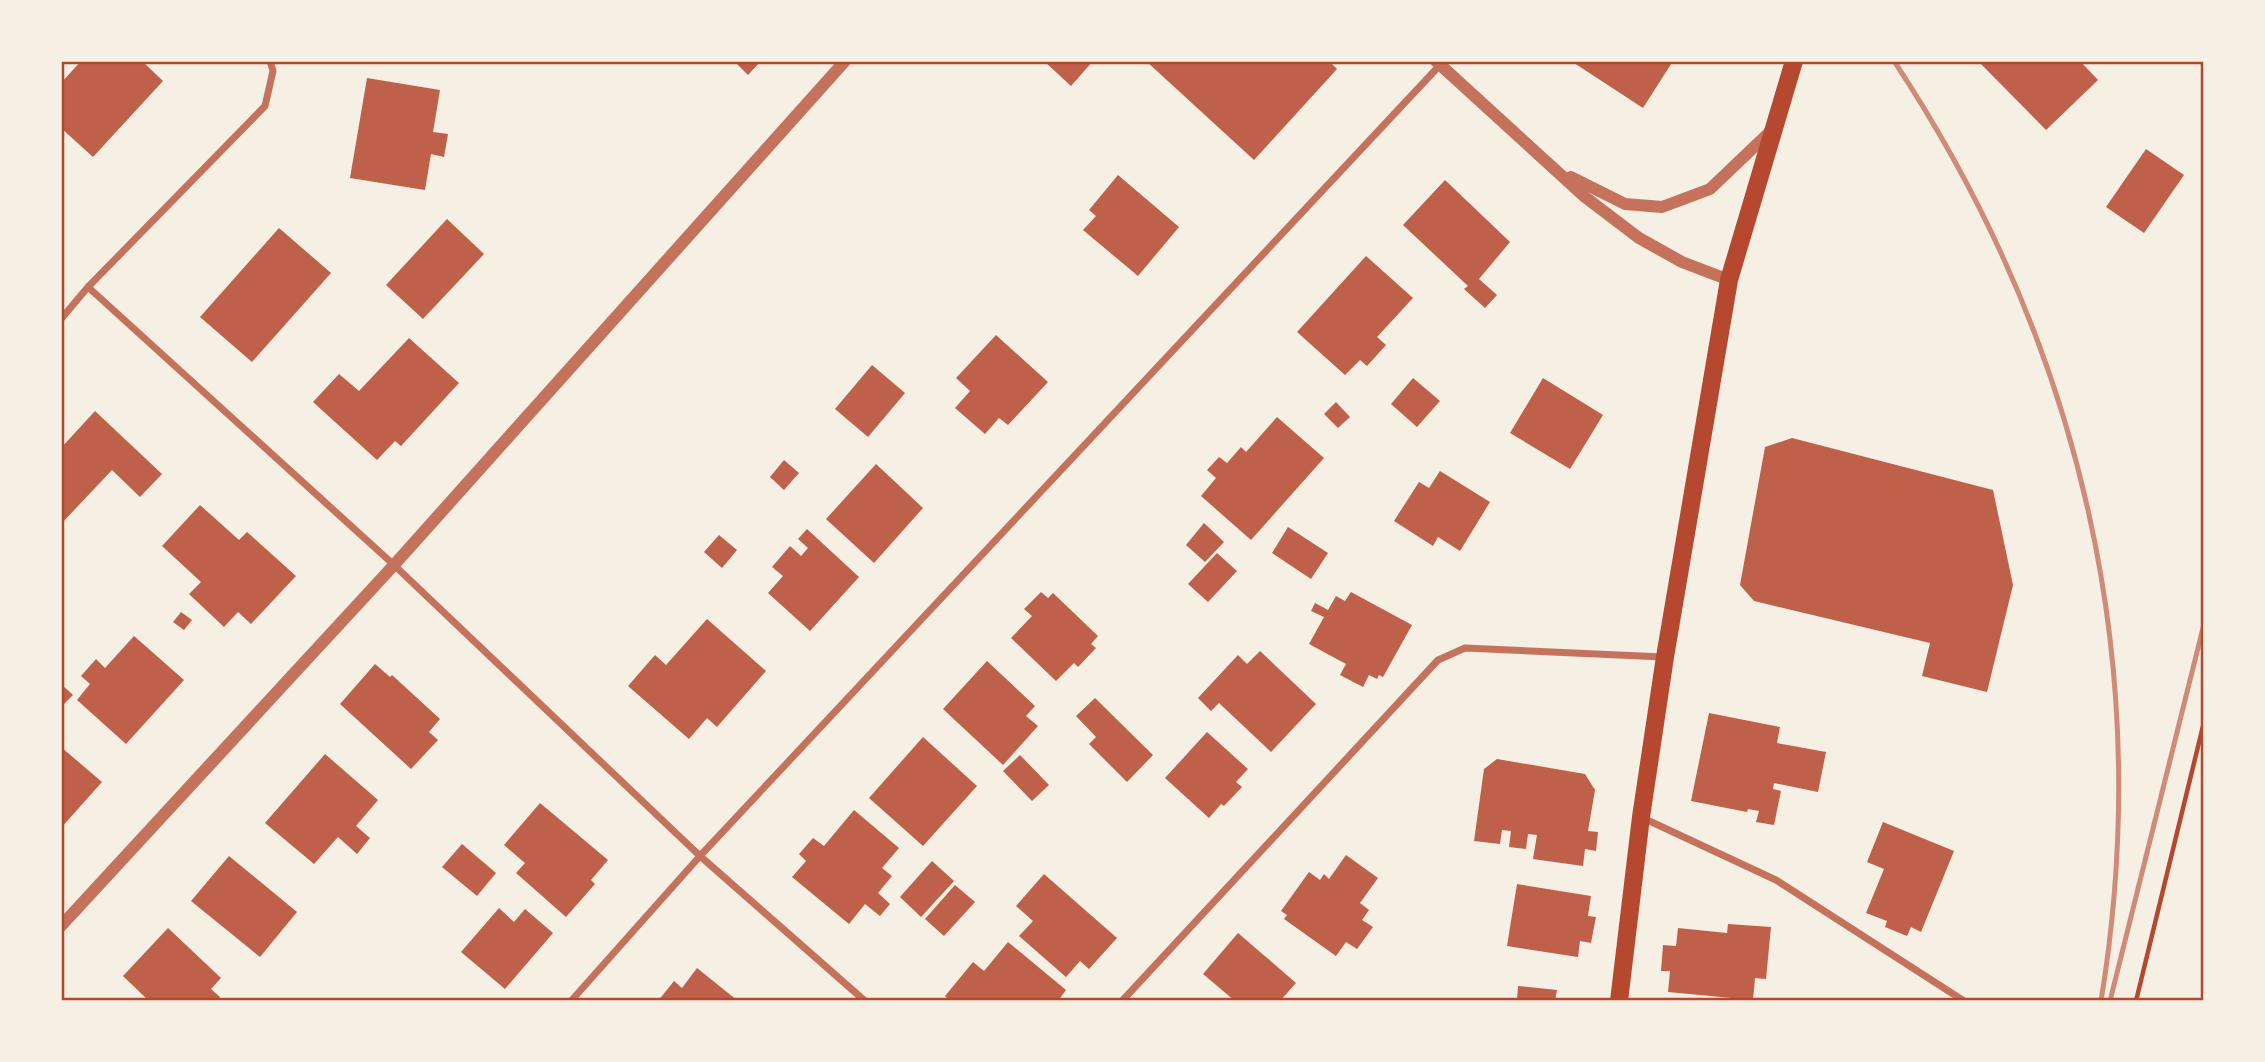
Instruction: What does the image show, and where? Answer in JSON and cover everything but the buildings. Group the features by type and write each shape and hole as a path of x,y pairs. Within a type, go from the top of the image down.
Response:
{"main road":[{"path":"1619,1001 1641,817 1665,657 1729,280 1794,61"}],"street":[{"path":"61,319 88,287 265,106 273,71 270,61"},
{"path":"61,926 394,565 845,61"},
{"path":"571,1001 700,856 1438,63 1585,197 1639,238 1682,262 1729,280"},
{"path":"1552,166 1625,204 1662,207 1710,189 1774,127"},
{"path":"88,287 394,565 700,856 865,1001"},
{"path":"1122,1001 1438,660 1465,648 1665,657"},
{"path":"1641,817 1776,880 1964,1001"}],"path":[{"path":"2136,1001 2204,722"}],"railway":[{"path":"1894,61 1959,169 2013,280 2056,394 2088,511 2109,631 2118,752 2116,876 2101,1001"},
{"path":"2111,997 2204,624"}]}
